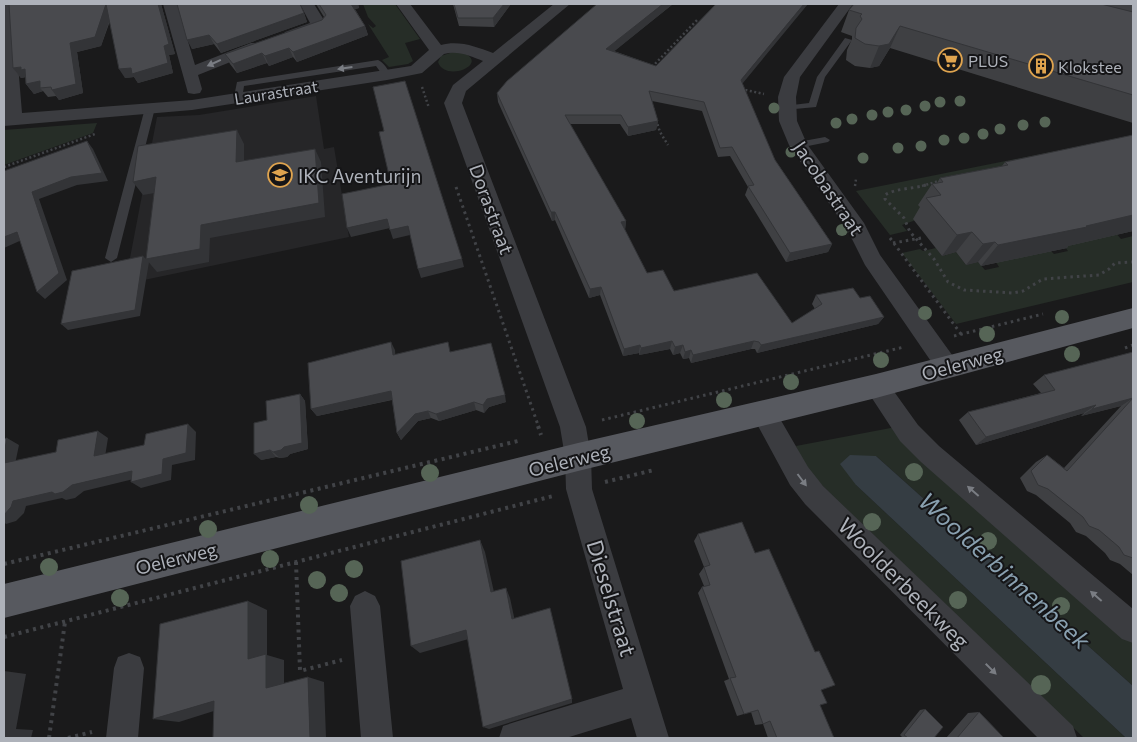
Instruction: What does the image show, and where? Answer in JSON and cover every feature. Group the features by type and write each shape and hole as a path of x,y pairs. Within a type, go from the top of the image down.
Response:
{"main road":[{"name":"Oelerweg","path":"4,601 575,442 770,426 883,397 947,366 1133,318"}],"street":[{"path":"6,4 9,120"},
{"path":"170,4 195,92 192,105"},
{"path":"190,74 233,55 319,25 307,4"},
{"path":"403,4 438,51"},
{"name":"Dorastraat","path":"563,4 459,89 452,103 575,442"},
{"path":"787,103 788,88 796,71 846,4"},
{"path":"416,70 438,51 458,48 471,50 495,60"},
{"name":"Laurastraat","path":"9,120 192,105 416,70"},
{"name":"Jacobastraat","path":"787,103 788,121 798,146 857,228 872,259 947,366"},
{"path":"883,397 909,433 930,454 1133,628"},
{"name":"Woolderbeekweg","path":"770,426 799,476 814,495 1061,738"},
{"name":"Dieselstraat","path":"575,442 579,489 653,738"},
{"path":"365,606 377,738"},
{"path":"122,738 129,668"},
{"path":"515,738 641,699"}],"lane":[{"path":"787,103 813,105 822,77 848,40"},
{"path":"111,258 150,108"},
{"path":"798,146 825,140"}],"path":[{"path":"647,72 698,19"},
{"path":"652,68 660,71"},
{"path":"416,70 432,117"},
{"path":"734,88 787,103"},
{"path":"4,167 96,134 106,112"},
{"path":"654,113 660,132 668,145"},
{"path":"855,191 856,179"},
{"path":"945,179 913,189 892,191 885,195 885,198 888,204 904,218 915,239 934,259 948,282 964,290 1012,293 1023,291 1043,279 1099,274 1106,272 1114,261 1133,262"},
{"path":"455,182 541,435"},
{"path":"888,236 961,334"},
{"path":"893,243 921,238"},
{"name":"Oelerweg","path":"531,437 541,435 575,442 930,342 1047,313"},
{"name":"Oelerweg","path":"4,564 522,440"},
{"name":"Oelerweg","path":"4,637 579,489"},
{"path":"296,562 300,671 369,652"},
{"path":"49,738 65,622"}],"shaded area":[{"path":"363,4 395,4 420,39 405,43 413,61 408,64 389,67 382,60 389,57 368,24 373,28 376,26 368,17"},
{"path":"456,51 467,55 472,60 470,64 458,71 450,71 443,68 438,62 441,56"},
{"path":"316,96 324,149 334,147 349,237 125,284 157,117 199,115"},
{"path":"97,123 93,133 4,165 4,130"},
{"path":"1126,137 924,196 927,216 902,225 907,231 890,235 856,191"},
{"path":"1114,231 1121,239 1133,236 1133,282 956,324 902,253 936,248 942,256 956,252 966,265 978,262 985,270 999,267 996,262 1047,247 1054,254 1068,251 1065,247"},
{"path":"896,427 1133,635 1133,686 876,456 856,485 1126,738 1084,738 806,469 796,446"},
{"path":"850,455 876,456 1133,686 1133,738 1126,738 856,485 840,464"}],"building":[{"path":"9,4 106,4 95,37 70,43 76,84 52,90 51,87 40,88 40,81 26,84 25,69 21,70 21,67 13,68"},
{"path":"106,4 158,4 169,44 164,46 168,63 132,74 131,68 119,69"},
{"path":"177,4 300,4 304,13 217,44 209,35 187,40"},
{"path":"319,4 351,4 365,26 293,52 289,48 265,56 262,53 233,64 225,54 322,20 326,15"},
{"path":"454,4 504,4 493,18 458,18"},
{"path":"597,4 663,4 606,49 656,66 716,4 804,4 741,80 775,160 832,244 790,253 748,186 754,185 732,147 720,148 704,102 649,91 658,121 628,127 621,115 565,115 626,221 621,222 647,273 663,270 674,291 757,273 792,323 822,304 816,295 853,288 860,298 870,296 884,317 761,345 759,342 754,341 693,355 691,350 685,352 683,345 675,347 672,341 641,348 640,345 624,349 601,287 590,289 555,212 551,212 497,93 507,81"},
{"name":"Klokstee","path":"854,4 1101,4 1133,12 1133,95 900,26 889,44 879,46 865,44 855,38 856,28 862,19 860,16 862,14 849,10"},
{"path":"405,81 462,259 418,269 408,226 390,230 387,219 347,228 342,194 391,184 379,132 384,131 373,87"},
{"path":"237,130 236,162 315,149 319,203 201,225 200,249 146,259 156,177 133,182 138,146"},
{"path":"1133,135 1133,215 1087,227 998,245 995,242 983,244 972,232 957,235 926,198 941,195 932,184 943,182 940,178 1008,165 1005,162"},
{"path":"87,141 102,173 71,177 32,192 59,273 37,292 17,232 4,237 4,171"},
{"path":"143,256 135,310 61,324 72,271"},
{"path":"391,342 393,355 448,342 450,352 491,343 505,395 487,399 483,405 474,402 436,414 428,411 415,414 397,433 391,391 311,409 308,363"},
{"path":"1133,352 1133,398 1092,409 1096,405 986,437 968,412 1055,390 1044,375"},
{"path":"300,394 302,443 284,447 273,452 270,450 254,454 254,423 267,420 266,401"},
{"path":"1133,398 1133,558 1124,555 1119,547 1099,530 1089,526 1083,517 1048,489 1038,485 1031,471 1047,455 1067,471"},
{"path":"188,424 186,453 163,459 162,474 131,482 132,471 72,485 63,492 55,494 52,492 13,501 11,507 4,515 4,463 56,452 58,440 98,431 94,456 144,445 146,434"},
{"path":"7,438 4,454 4,439"},
{"path":"742,522 755,553 769,549 815,652 819,651 835,685 821,690 827,703 820,705 834,738 777,738 770,721 763,724 758,710 744,714 730,678 736,677 702,587 710,585 704,567 710,565 698,534"},
{"path":"480,540 491,592 506,588 512,619 550,608 572,699 483,727 466,630 411,646 401,561"},
{"path":"248,601 248,659 266,654 266,688 308,677 310,738 213,738 214,701 153,719 160,624"},
{"path":"925,709 943,727 934,738 908,738 904,735"},
{"path":"979,712 1004,738 957,738"}],"place":[{"name":"PLUS","path":"950,60"},
{"name":"Klokstee","path":"1041,66"},
{"name":"IKC Aventurijn","path":"280,175"}],"water label":[{"name":"Woolderbinnenbeek","path":"1005,570"}]}
